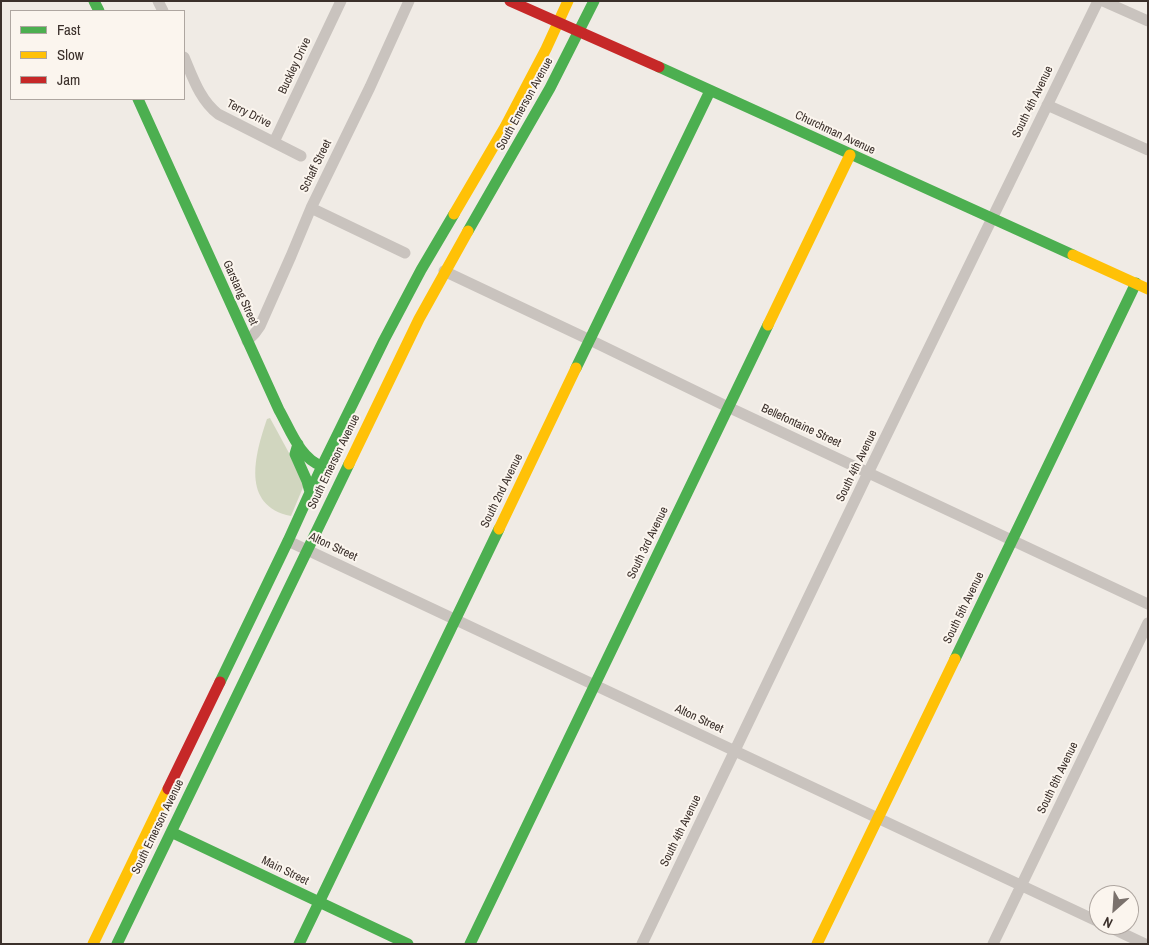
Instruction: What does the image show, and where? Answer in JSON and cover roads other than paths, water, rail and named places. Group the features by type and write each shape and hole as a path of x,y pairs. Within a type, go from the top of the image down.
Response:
{"street":[{"name":"Buckley Drive","path":"274,142 341,1"},
{"name":"Schaff Street","path":"247,341 260,326 311,208 410,1"},
{"name":"Churchman Avenue","path":"510,1 1148,289"},
{"name":"South Emerson Avenue","path":"117,944 307,550 333,470 384,340 421,270 505,127 546,49 568,1"},
{"name":"South Emerson Avenue","path":"93,944 310,492 333,470 414,328 444,271 534,117 594,1"},
{"name":"South 4th Avenue","path":"642,944 868,473 1098,1"},
{"path":"1103,1 1148,22"},
{"name":"Terry Drive","path":"185,59 206,103 212,109 218,114 301,156"},
{"name":"South 2nd Avenue","path":"299,944 710,91"},
{"name":"Garstang Street","path":"138,100 279,410 301,450 310,460 333,470"},
{"path":"1047,105 1148,150"},
{"name":"South 3rd Avenue","path":"470,944 850,155"},
{"path":"311,208 405,253"},
{"name":"Bellefontaine Street","path":"444,271 728,407 1148,604"},
{"name":"South 5th Avenue","path":"817,944 1136,283"},
{"path":"298,444 295,454 308,481 310,492"},
{"name":"Alton Street","path":"288,540 1089,917"},
{"name":"South 6th Avenue","path":"993,944 1148,623"},
{"name":"Main Street","path":"151,822 408,944"},
{"path":"1126,935 1145,944"}]}
